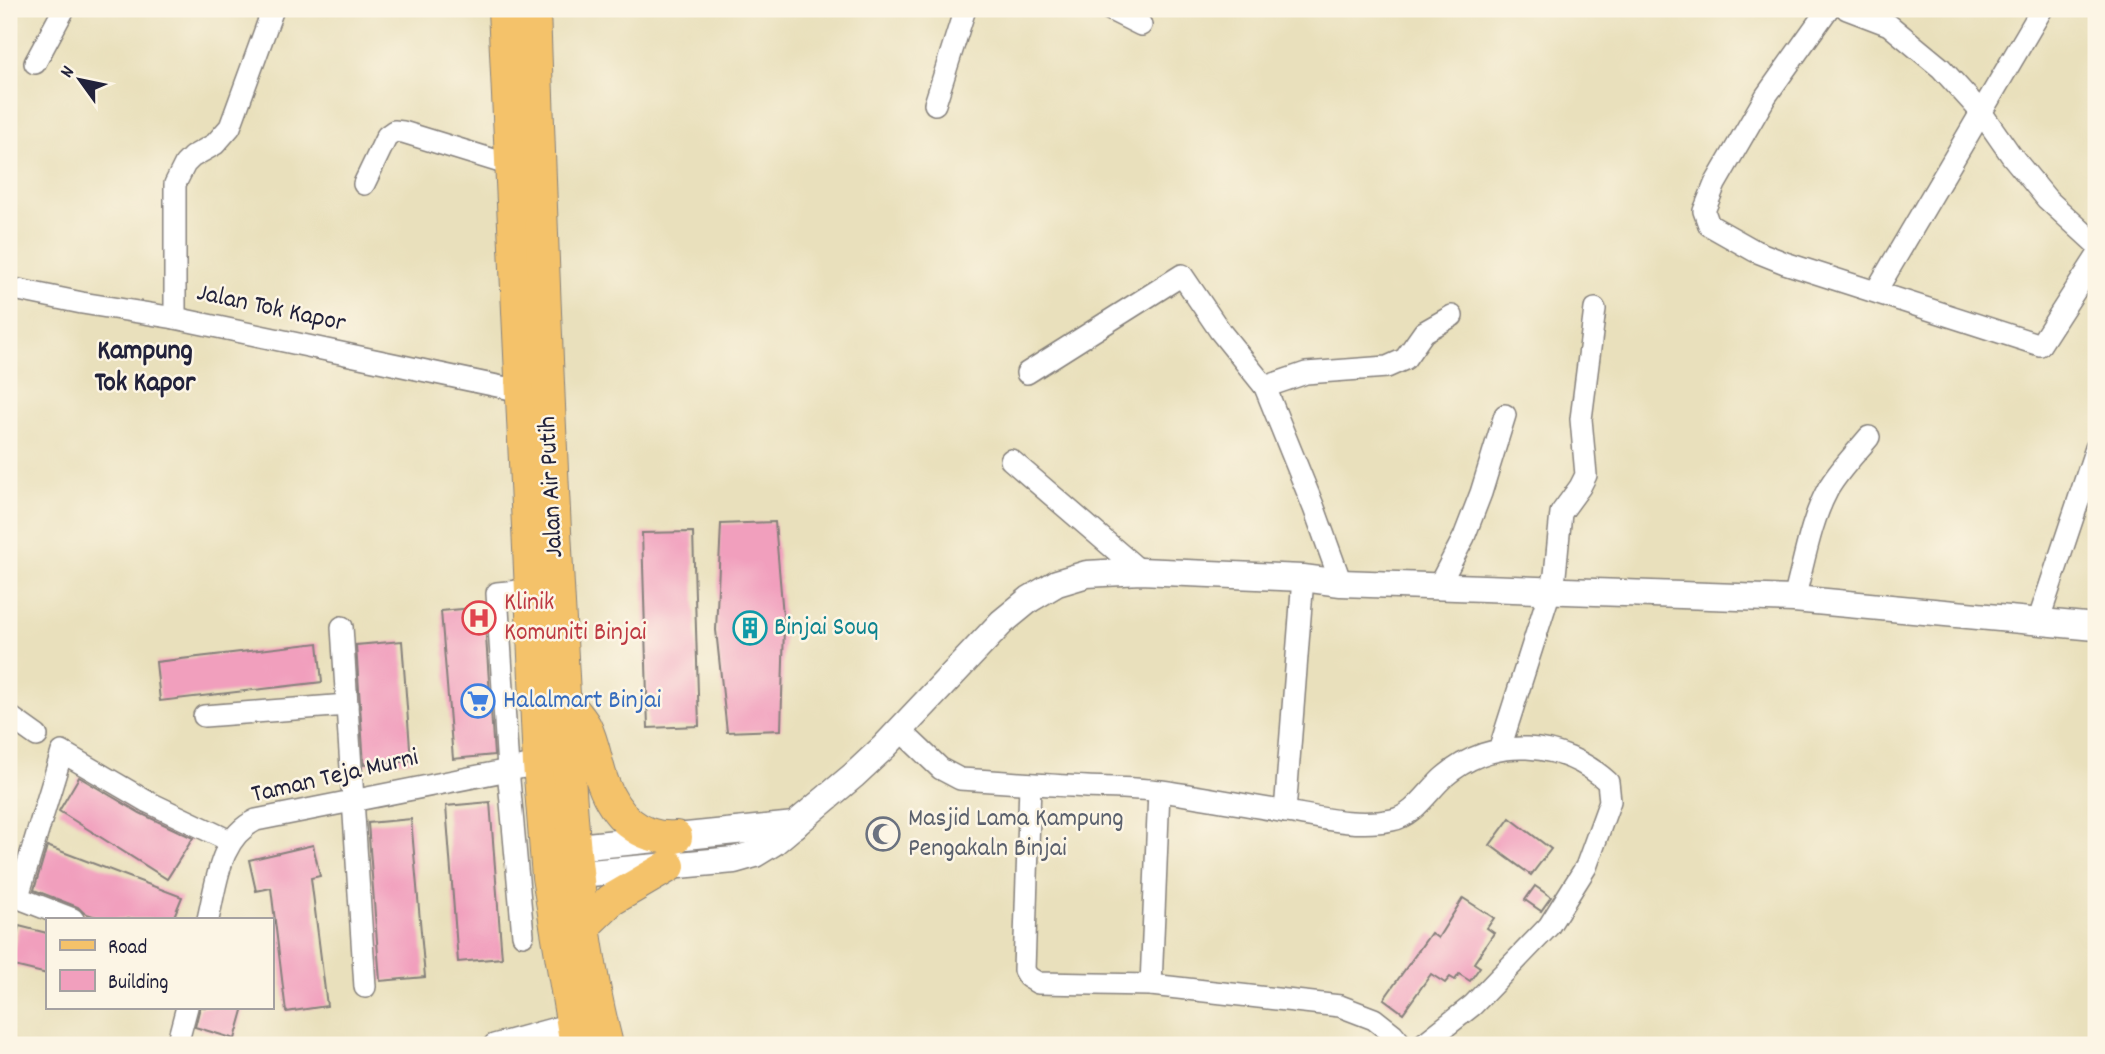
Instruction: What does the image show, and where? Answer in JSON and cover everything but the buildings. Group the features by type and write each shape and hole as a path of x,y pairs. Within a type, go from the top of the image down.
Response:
{"main road":[{"name":"Jalan Air Putih","path":"504,9 525,169 547,395 564,698 562,862 573,1035"},
{"name":"Jalan Air Putih","path":"534,9 525,169 521,391 539,764 562,862 584,926 607,1045"},
{"path":"564,698 585,726 604,786 616,808 642,833 662,838 672,852 611,900 584,926"}],"street":[{"path":"35,63 64,9"},
{"path":"175,318 176,184 180,172 192,156 215,145 230,127 274,9"},
{"path":"935,104 965,9"},
{"path":"1109,9 1141,24"},
{"path":"1828,9 1766,96 1715,184 1704,211 1709,225 1755,251 2040,345 2096,258"},
{"path":"1847,9 1889,25 1941,68 1981,112 2047,199 2096,244"},
{"path":"1876,291 2042,9"},
{"path":"364,184 387,136 394,131 525,169"},
{"path":"1027,373 1182,275 1220,331 1265,387 1341,583"},
{"name":"Jalan Tok Kapor","path":"9,288 175,318 521,391"},
{"path":"1500,748 1555,575 1561,513 1586,475 1581,419 1595,309"},
{"path":"1265,387 1307,373 1387,367 1405,359 1424,332 1452,316"},
{"path":"1439,585 1464,537 1505,415"},
{"path":"1794,599 1816,515 1843,466 1869,437"},
{"path":"2038,622 2096,448"},
{"path":"1012,460 1140,571"},
{"path":"562,862 672,852 734,860 755,855 854,775 1002,622 1030,599 1057,583 1087,574 1140,571 1303,578 1341,583 1794,599 2096,627"},
{"path":"1285,812 1303,578"},
{"path":"523,935 508,769 497,593 529,590"},
{"path":"342,627 365,987"},
{"path":"204,716 347,705"},
{"path":"9,716 37,736"},
{"path":"900,730 941,769 960,779 1159,791 1369,824 1395,820 1410,811 1452,770 1477,756 1500,748 1552,753 1585,765 1608,782 1610,801 1586,867 1549,926 1474,1005 1422,1045"},
{"path":"70,918 24,900 19,893 62,752 146,801 230,841"},
{"name":"Taman Teja Murni","path":"208,918 230,841 244,826 256,820 539,764"},
{"path":"1030,784 1024,970 1028,977 1038,983 1151,985 1340,1006 1374,1019 1402,1045"},
{"path":"1151,985 1159,791"},
{"path":"179,1037 186,1009"},
{"path":"494,1045 573,1035"}],"place":[{"name":"Klinik Komuniti Binjai","path":"479,618"},
{"name":"Binjai Souq","path":"750,628"},
{"name":"Halalmart Binjai","path":"478,701"},
{"name":"Masjid Lama Kampung Pengakaln Binjai","path":"883,834"}],"district":[{"name":"Kampung Tok Kapor","path":"145,369"}]}
